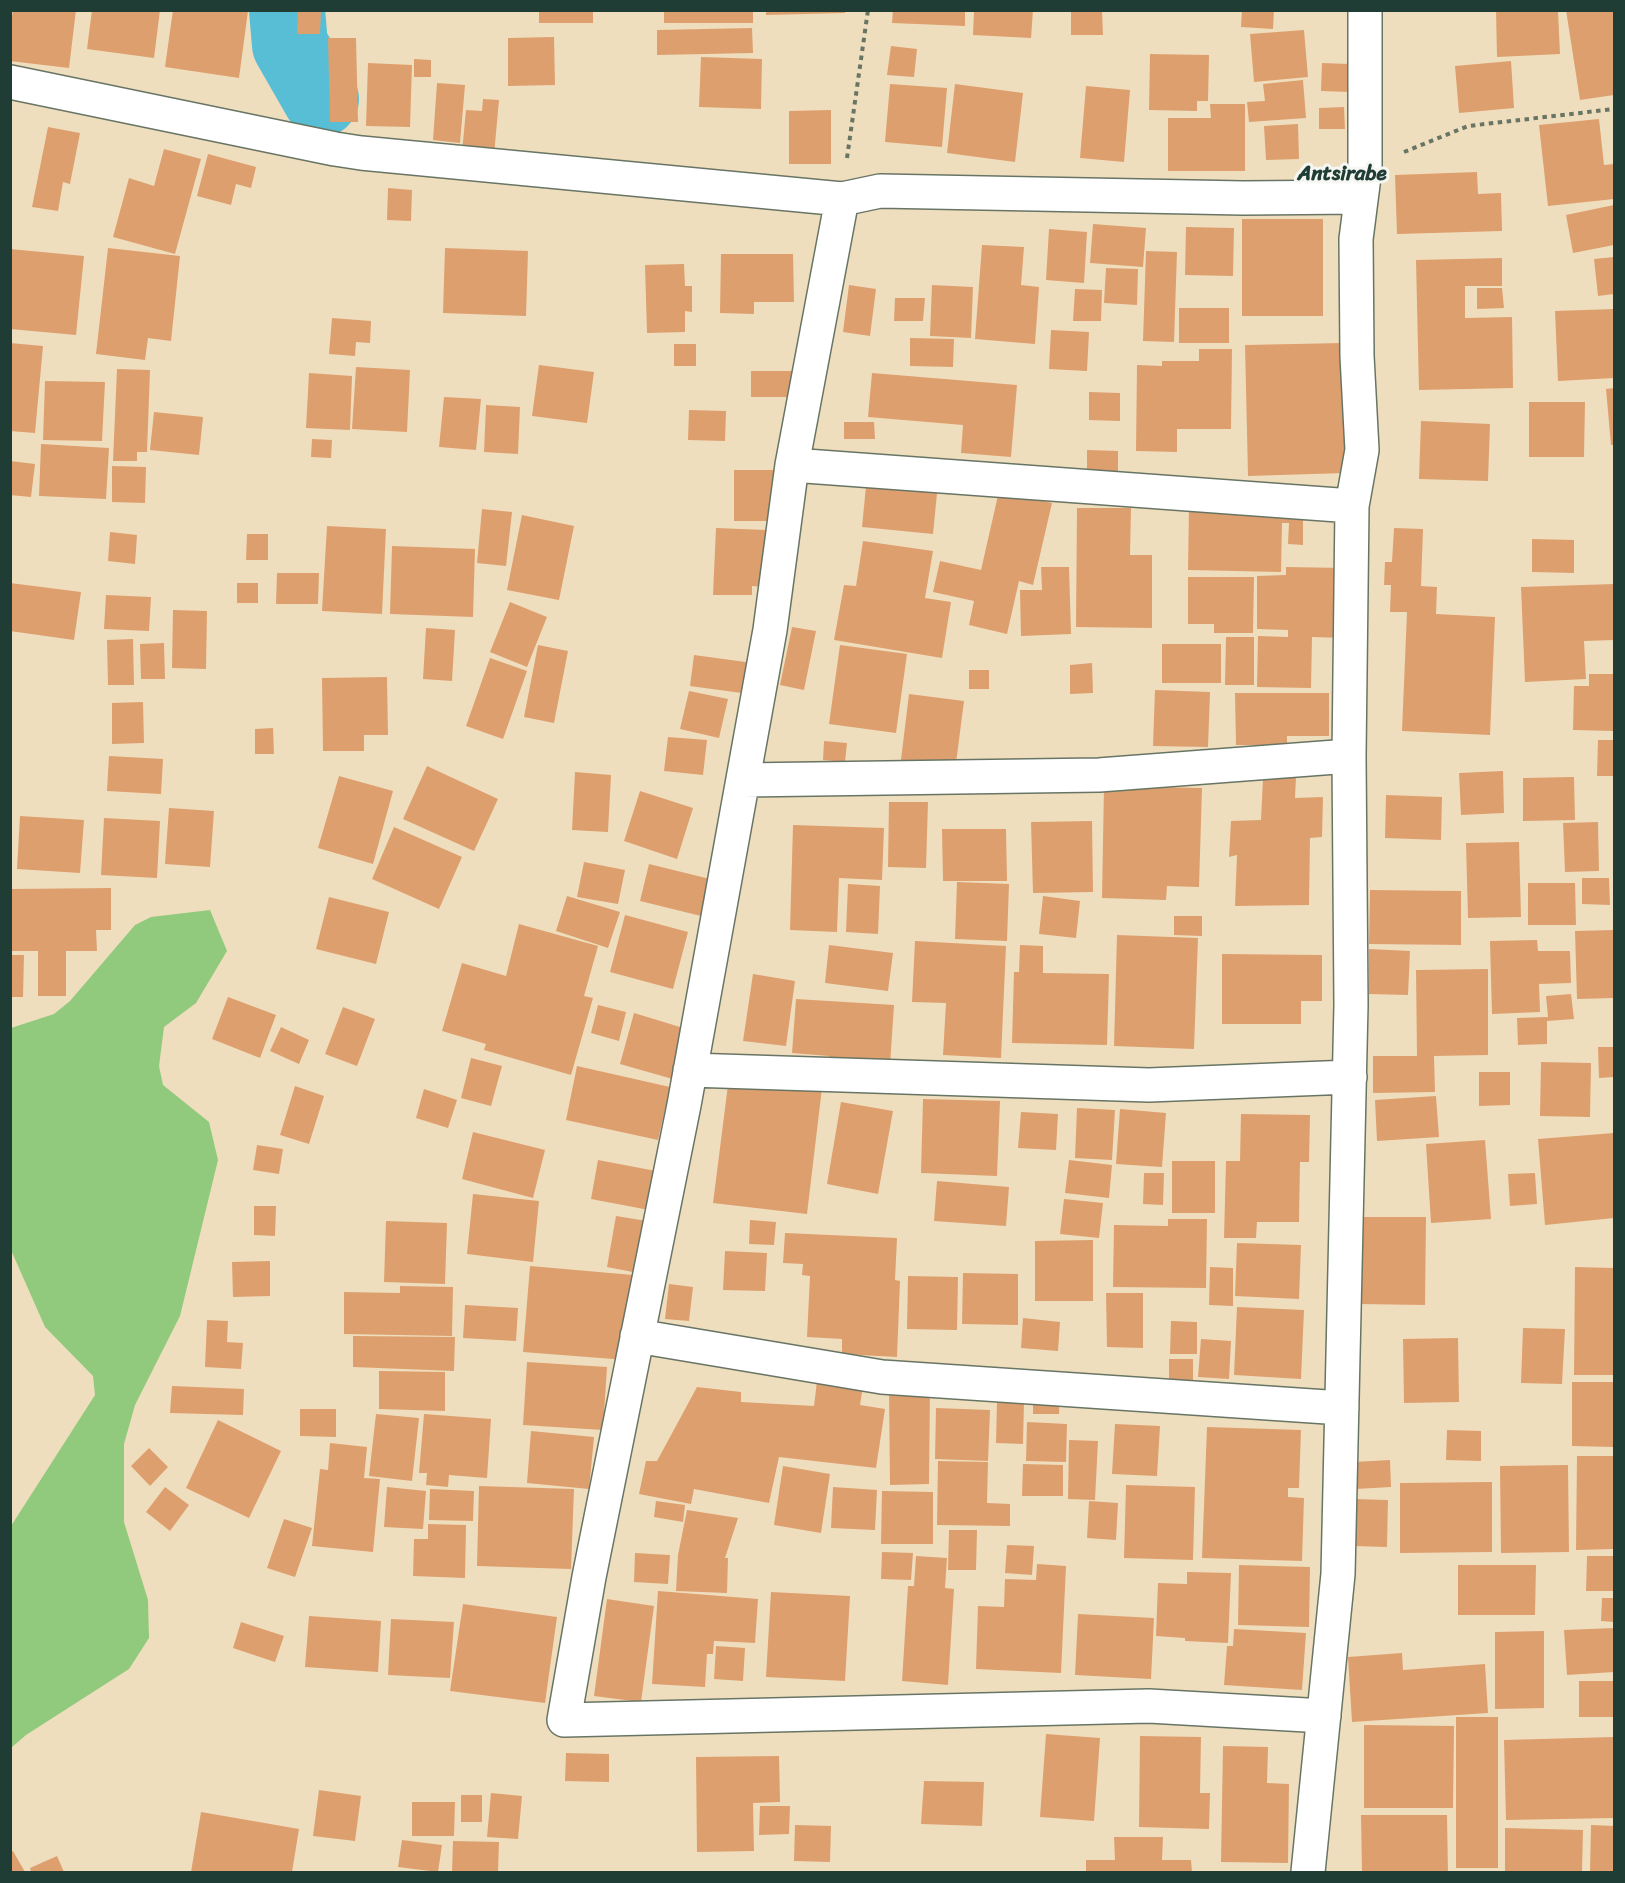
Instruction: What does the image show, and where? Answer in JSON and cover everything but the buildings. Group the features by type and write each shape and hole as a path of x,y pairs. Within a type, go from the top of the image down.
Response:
{"street":[{"path":"1308,1872 1338,1575 1350,1077 1349,756 1352,506 1362,450 1357,356 1356,239 1363,183 1365,10"},
{"path":"10,82 348,151 842,199 880,191 1243,198 1363,183"},
{"path":"842,199 792,465 770,630 690,1070 589,1577 564,1720 1149,1706 1324,1716"},
{"path":"792,465 1352,506"},
{"path":"743,780 1099,775 1349,756"},
{"path":"690,1070 1149,1085 1350,1077"},
{"path":"637,1336 882,1377 1342,1408"}],"path":[{"path":"842,199 868,10"},
{"path":"1363,183 1468,126 1614,109"}],"green space":[{"path":"210,910 227,951 196,1003 164,1027 159,1066 163,1085 209,1122 218,1160 180,1316 135,1405 124,1444 124,1522 148,1600 149,1638 129,1669 26,1735 11,1748 11,1526 95,1395 93,1376 45,1327 11,1250 11,1028 54,1014 70,1001 135,925 151,917"}],"waterway":[{"path":"287,10 290,45 321,99"}],"district":[{"name":"Antsirabe","path":"1342,175"}]}
